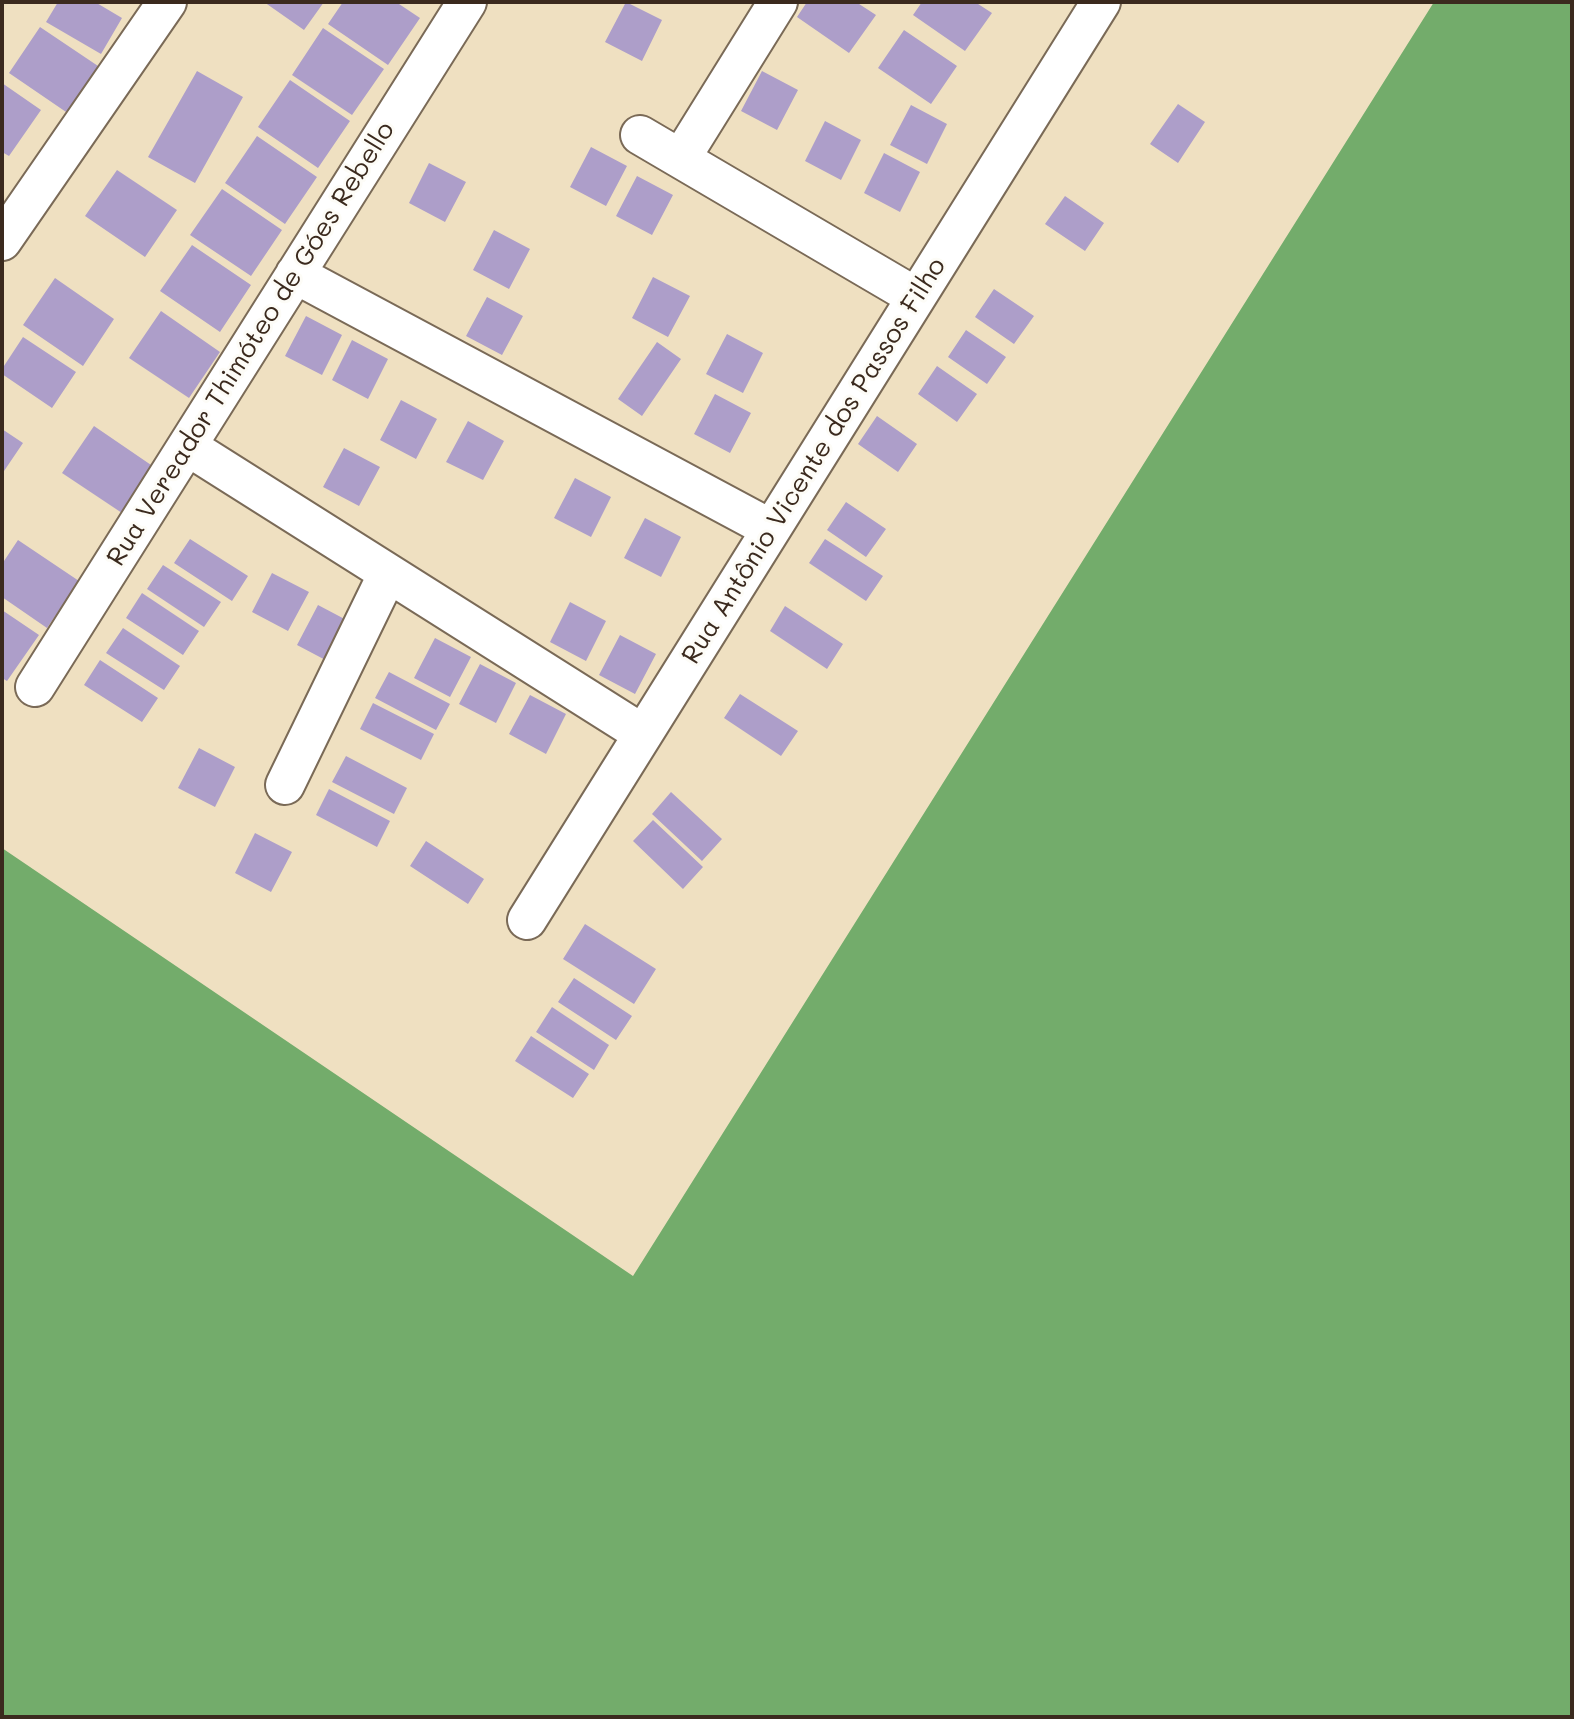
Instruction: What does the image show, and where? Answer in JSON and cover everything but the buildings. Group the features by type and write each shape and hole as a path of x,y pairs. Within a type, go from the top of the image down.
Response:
{"street":[{"path":"2,241 167,2"},
{"name":"Rua Vereador Thimóteo de Góes Rebello","path":"35,687 467,2"},
{"path":"681,158 778,2"},
{"name":"Rua Antônio Vicente dos Passos Filho","path":"527,920 1101,2"},
{"path":"640,135 916,297"},
{"path":"295,274 771,529"},
{"path":"187,446 643,734"},
{"path":"285,785 388,573"}],"green space":[{"path":"1434,2 1572,2 1572,1717 2,1717 2,848 633,1276"}]}
